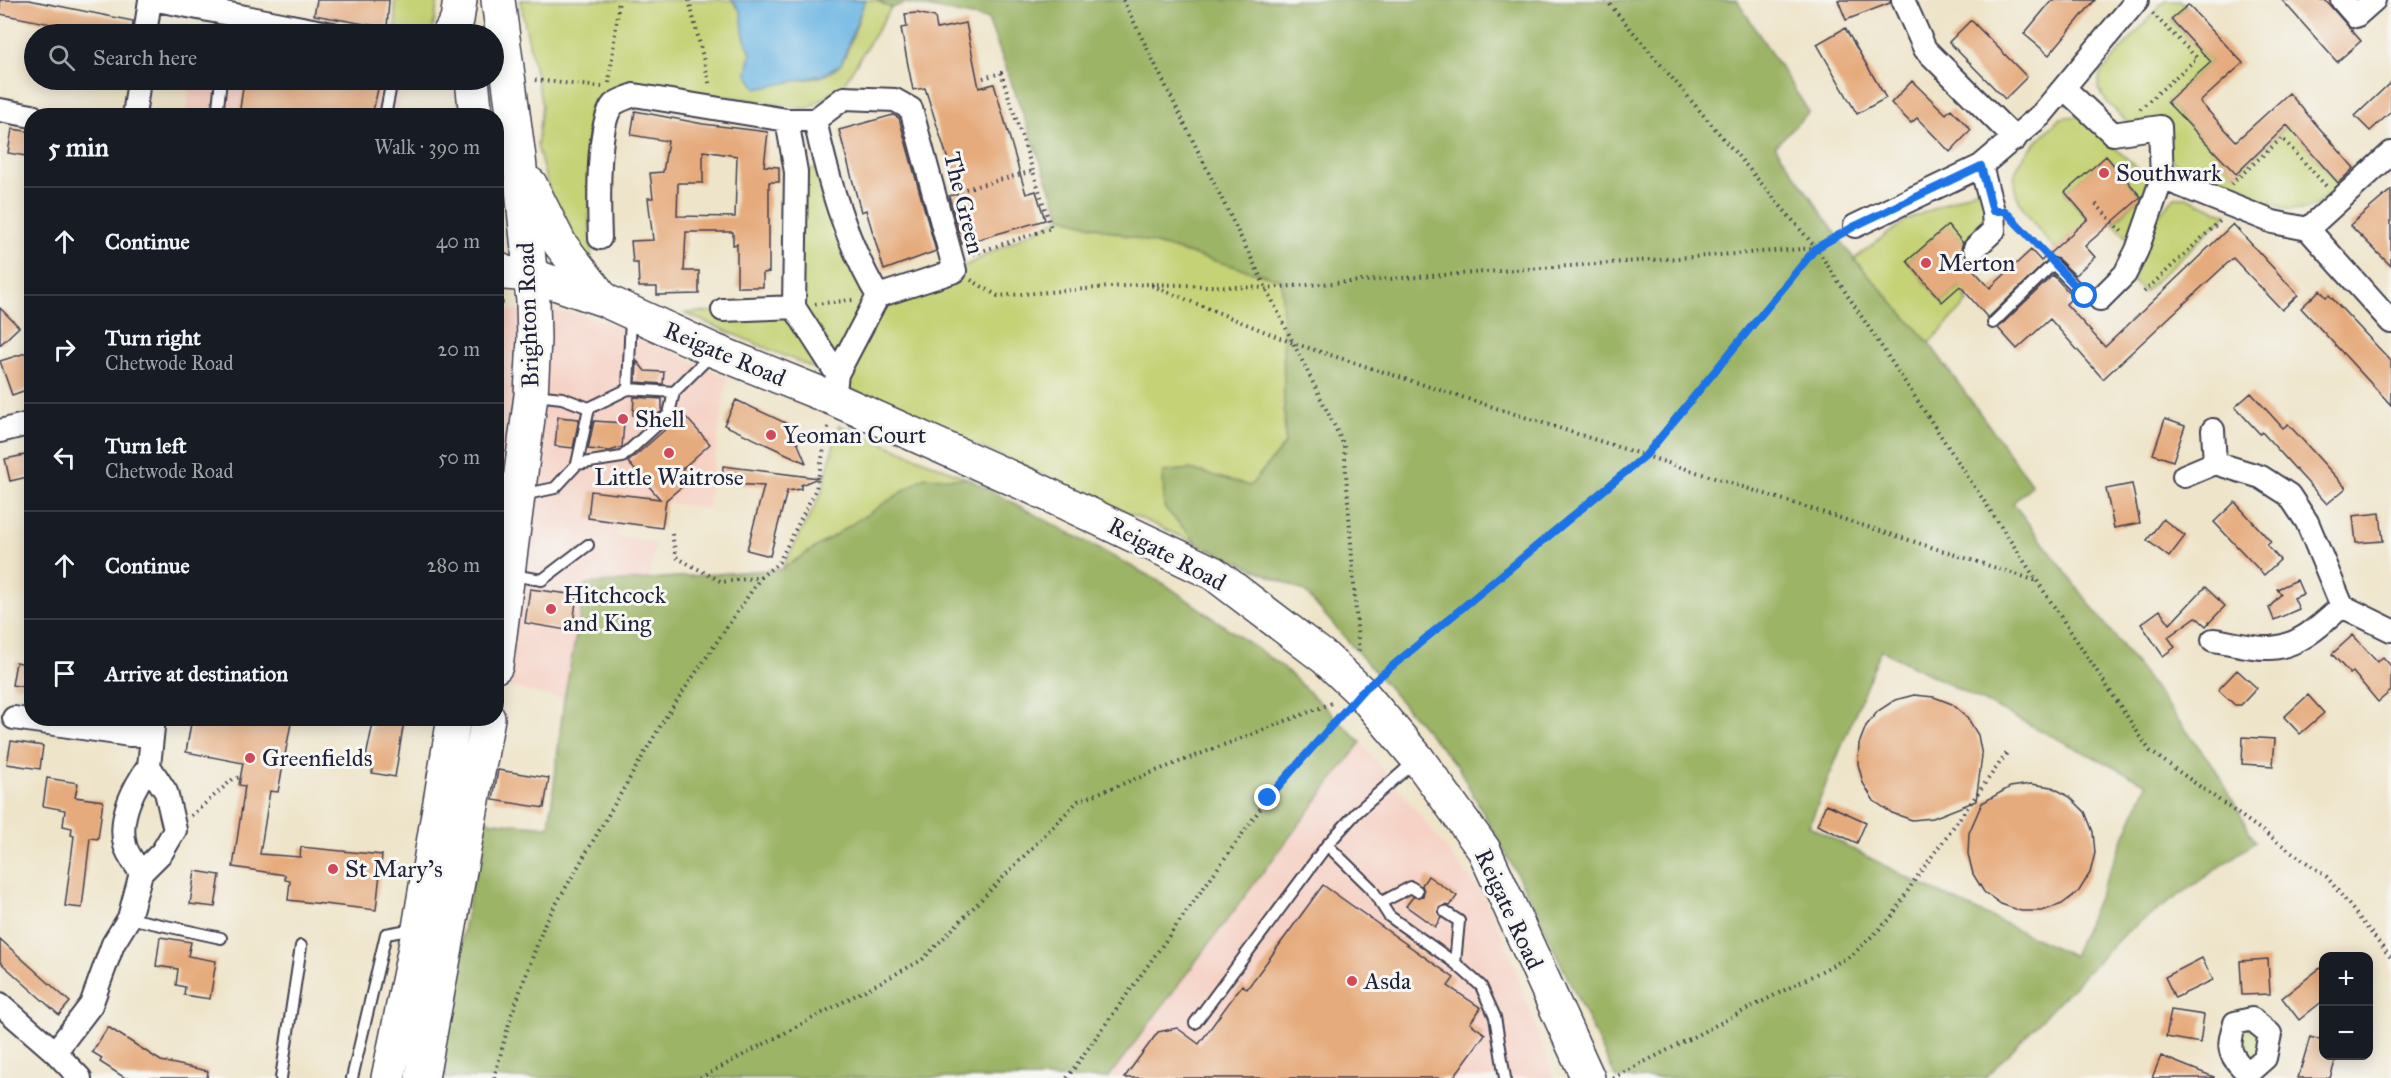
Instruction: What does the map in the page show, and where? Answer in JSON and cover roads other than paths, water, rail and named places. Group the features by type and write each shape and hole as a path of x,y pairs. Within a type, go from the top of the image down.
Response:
{"highway":[{"path":"455,24 461,0"},
{"path":"461,0 465,24"},
{"name":"Brighton Road","path":"504,56 519,158 531,275 534,339 531,395 520,496 504,610"},
{"path":"473,90 475,108"},
{"path":"519,158 553,233 580,273 618,307"},
{"name":"Reigate Road","path":"504,272 531,275 618,307 715,351 835,386 1032,486 1214,573 1325,658 1361,692 1418,759 1484,850 1588,1078"},
{"path":"504,288 510,282 531,275"},
{"path":"534,339 557,308 577,300 618,307"},
{"path":"388,1078 419,928 453,726"},
{"path":"422,1078 487,726"}],"street":[{"path":"146,24 150,0"},
{"path":"157,0 231,24"},
{"path":"1903,0 1925,49 2015,139"},
{"path":"2342,0 2356,16 2374,0"},
{"path":"1855,226 1981,166 2015,139 2142,4"},
{"path":"2064,88 2113,134 2160,127 2162,178 2137,250 2125,274 2100,299"},
{"path":"135,108 138,90"},
{"path":"600,238 599,178 606,116 614,104 634,95 787,120 815,120 825,168 858,262 878,296 835,386"},
{"name":"The Green","path":"815,120 844,98 895,100 911,109 953,266 878,296"},
{"path":"0,110 24,114"},
{"path":"787,120 796,172 794,307 835,386"},
{"path":"2308,229 2391,153"},
{"path":"1975,248 1994,230 1993,211 1981,166"},
{"path":"796,172 825,168"},
{"path":"2162,178 2273,222 2308,229 2391,322"},
{"path":"723,310 794,307"},
{"path":"1,427 24,424"},
{"path":"2213,430 2216,463"},
{"path":"2184,476 2216,463 2260,477 2289,495 2307,522 2342,606 2380,627 2391,630"},
{"path":"2213,640 2270,648 2293,643 2316,628 2342,606"},
{"path":"14,718 24,719"},
{"path":"69,726 130,735 153,726 148,766 133,788 126,815 124,845 141,873"},
{"path":"55,1052 91,1005 113,944 129,918 141,873 162,852 175,830 166,792 148,766"},
{"path":"0,1004 55,1052 80,1078"}],"lane":[{"path":"218,108 220,90"},
{"path":"387,108 390,90"},
{"path":"1993,323 2053,264 2085,296 2100,299"},
{"path":"618,307 628,389"},
{"path":"577,464 622,457 669,414 674,392 715,351"},
{"path":"531,395 562,398 589,408 628,389 674,392"},
{"path":"520,496 555,488 577,464 589,408"},
{"path":"509,575 542,580 588,545"},
{"path":"1195,1023 1327,845 1356,813 1418,759"},
{"path":"1327,845 1371,888 1389,916 1455,963 1481,986 1495,1017 1505,1078"},
{"path":"1380,903 1411,887 1417,891"},
{"path":"1446,912 1459,921 1455,963"},
{"path":"129,918 221,938"},
{"path":"352,1078 386,934 419,928"},
{"path":"280,1078 301,946"}],"water":[{"path":"732,0 865,0 841,64 823,75 757,89 747,74 751,53 744,36 741,12"}],"place":[{"name":"Southwark","path":"2104,173"},
{"name":"Merton","path":"1926,263"},
{"name":"Shell","path":"623,419"},
{"name":"Yeoman Court","path":"771,435"},
{"name":"Little Waitrose","path":"669,453"},
{"name":"Hitchcock and King","path":"551,609"},
{"name":"Greenfields","path":"250,758"},
{"name":"St Mary's","path":"333,869"},
{"name":"Asda","path":"1352,981"}]}
